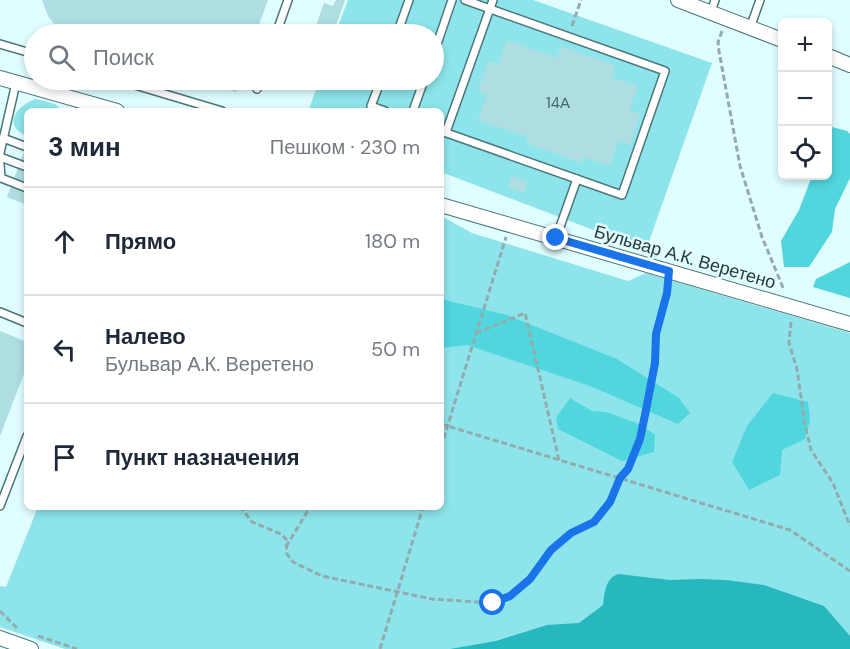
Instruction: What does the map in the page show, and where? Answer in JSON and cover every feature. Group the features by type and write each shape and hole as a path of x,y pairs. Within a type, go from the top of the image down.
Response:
{"street":[{"path":"678,0 713,6 726,18 778,37"},
{"path":"832,58 850,65"},
{"path":"0,78 24,86"},
{"path":"36,90 83,106 98,108"},
{"name":"Бульвар А.К. Веретено","path":"444,206 850,324"},
{"path":"0,638 31,649"}],"lane":[{"path":"280,24 288,0"},
{"path":"401,24 409,0"},
{"path":"444,24 452,0"},
{"path":"444,132 622,195 665,71 465,0"},
{"path":"444,129 493,0"},
{"path":"750,27 760,0"},
{"path":"0,44 24,51"},
{"path":"16,83 0,155 24,166"},
{"path":"152,90 212,108"},
{"path":"377,90 371,106 377,108"},
{"path":"414,108 420,90"},
{"path":"3,138 24,146"},
{"path":"0,164 1,178 24,187"},
{"path":"556,238 577,179"},
{"path":"0,312 24,321"},
{"path":"0,506 24,444"}],"path":[{"path":"568,37 581,0"},
{"path":"726,18 718,42 740,166 762,237 792,307 789,343 797,369 811,450 833,483 850,526"},
{"path":"444,436 509,225"},
{"path":"243,510 252,522 281,534 286,539 287,554 293,562 322,576 432,599 493,603 510,596 530,579 551,550 571,533 594,522 610,502 620,478 628,469 640,439 655,363 656,334 667,293 669,271"},
{"path":"476,333 525,314 560,460"},
{"path":"444,425 790,530 850,572"},
{"path":"286,547 308,510"},
{"path":"380,649 422,510"},
{"path":"0,611 20,630"},
{"path":"30,633 78,649"}],"shaded area":[{"path":"348,0 533,0 712,63 646,250 444,173 444,108 309,108 316,90 444,90 444,24 339,24"},
{"path":"36,99 55,104 59,108 24,108 24,134 19,131 13,121 18,110"},
{"path":"832,127 847,131 850,134 850,178 835,209 832,232 809,267 784,267 781,241 799,210 810,180 832,180"},
{"path":"444,218 472,233 628,281 646,273 850,333 850,649 65,649 0,627 0,586 6,587 37,510 444,510"},
{"path":"850,262 850,298 813,287 816,279"},
{"path":"444,300 507,315 617,359 679,398 690,413 678,424 590,386 467,345 444,348"},
{"path":"773,393 808,402 810,420 805,439 782,450 780,475 749,490 732,462 747,426"},
{"path":"570,398 592,411 606,412 642,425 655,435 654,452 622,461 558,429 556,418"},
{"path":"618,574 670,580 726,580 764,585 824,606 850,636 850,649 450,649 496,641 547,625 579,623 603,605 608,583"}],"building":[{"path":"42,0 268,0 259,24 54,24"},
{"path":"336,0 345,0 337,24 317,24 324,3 333,6"},
{"path":"507,40 557,58 561,46 615,65 611,77 638,86 629,110 641,114 630,145 618,141 610,166 583,157 581,163 526,143 528,137 478,120 487,95 478,91 488,61 498,64"},
{"path":"24,152 24,204 7,197"},
{"path":"512,176 528,182 524,193 508,187"},
{"path":"0,331 24,341 24,374 0,436"}],"route":[{"path":"493,603 510,596 530,579 551,550 571,533 594,522 610,502 620,478 628,469 640,439 655,363 656,334 667,293 669,271 556,238"}]}
